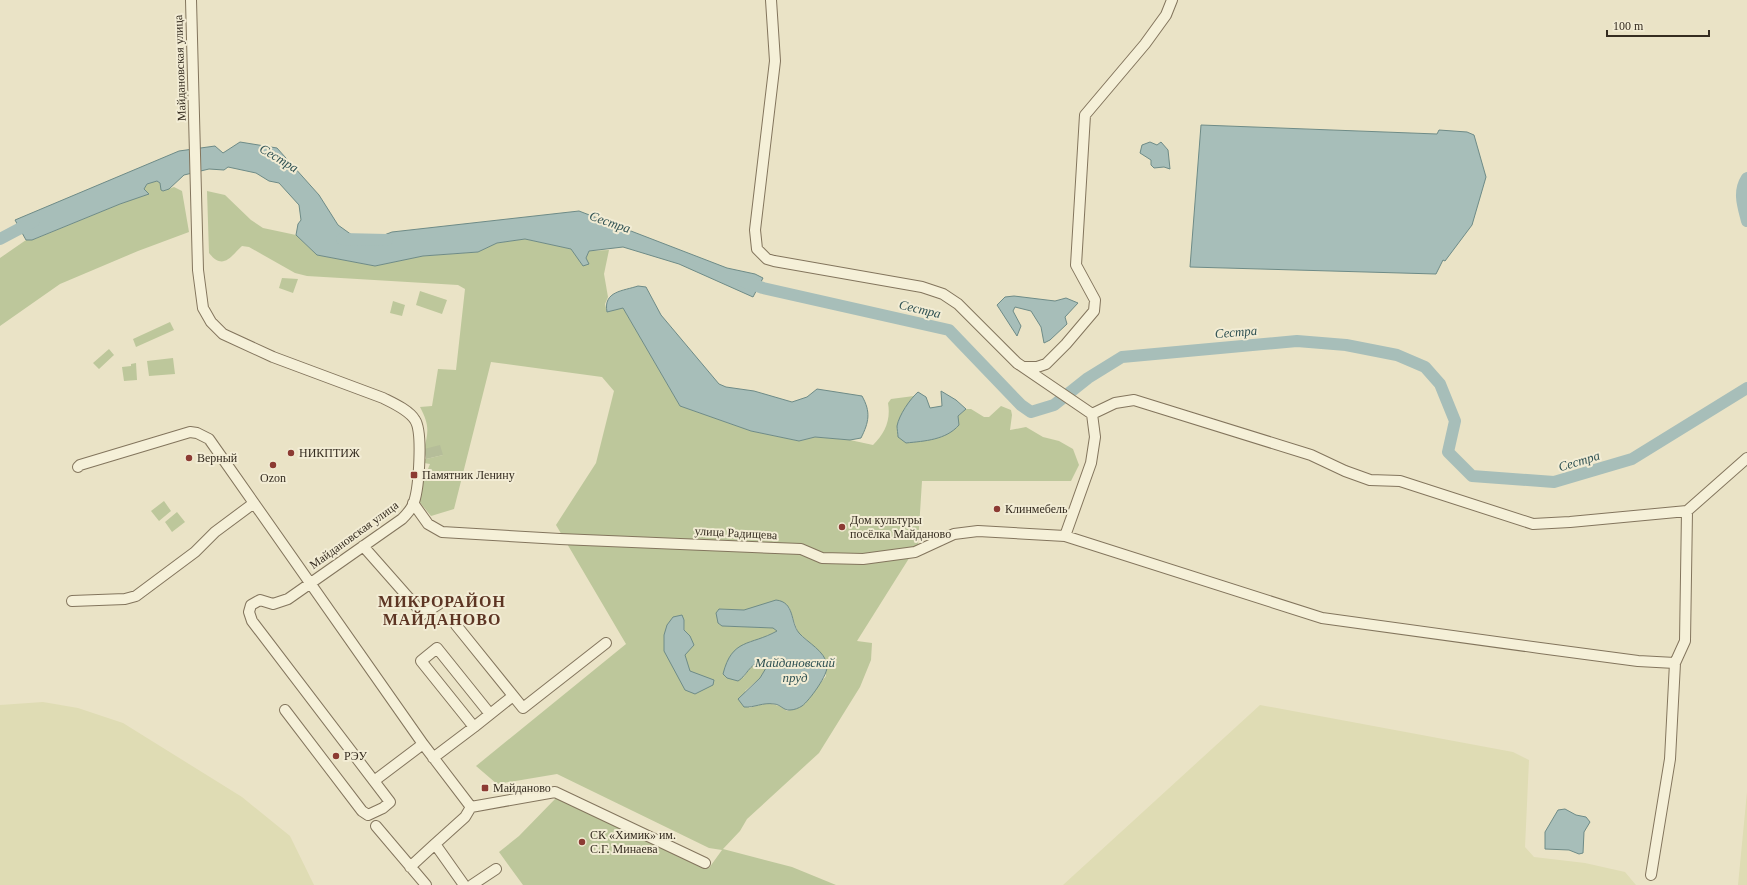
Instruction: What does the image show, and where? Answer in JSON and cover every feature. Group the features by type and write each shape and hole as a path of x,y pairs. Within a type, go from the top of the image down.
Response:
{"street":[{"name":"Майдановская улица","path":"191,0 196,136 198,270 203,308 215,328 230,338 273,357 383,398 396,405 415,419 419,427 419,459 414,503 409,512 402,519 309,583 433,758 471,806"},
{"path":"771,0 776,61 755,230 757,249 767,258 774,260 922,287 943,294 958,304 1017,363 1092,414 1095,437 1091,463 1064,536"},
{"path":"1026,369 1046,364 1066,344 1094,311 1095,300 1076,264 1085,115 1145,44 1166,15 1172,0"},
{"path":"1092,414 1115,403 1134,400 1312,455 1345,471 1370,480 1400,481 1533,524 1687,511 1747,458"},
{"path":"78,467 80,465 190,432 198,433 213,443 309,583 288,599 273,604 260,600 251,606 249,612 252,620 390,802 383,808 368,815 362,811 285,710"},
{"path":"72,601 125,599 136,596 195,552 215,532 254,502"},
{"name":"улица Радищева","path":"414,503 428,524 442,532 560,539 801,549 822,558 863,559 915,552 954,534 978,531 1064,536 1322,618 1638,661 1675,663"},
{"path":"1651,875 1670,759 1675,663 1685,641 1687,511"},
{"path":"363,546 423,614 439,604"},
{"path":"456,625 523,708 606,642"},
{"path":"474,728 421,661 437,648 490,714"},
{"path":"433,758 474,728 513,696"},
{"path":"374,781 423,744"},
{"path":"410,867 465,817 471,806 555,792 705,863"},
{"path":"376,826 426,885"},
{"path":"435,844 464,885"},
{"path":"472,885 496,869"}],"shaded area":[{"path":"43,702 78,708 123,723 242,797 290,836 314,885 0,885 0,705"},
{"path":"1260,705 1513,752 1529,760 1525,847 1534,857 1585,863 1625,872 1636,885 1063,885"},
{"path":"1747,792 1747,885 1738,885"}],"green space":[{"path":"158,181 163,191 174,187 182,191 189,232 138,251 60,284 0,326 0,258 26,240 35,239 148,194 144,189 146,185"},
{"path":"207,191 225,195 251,220 263,228 296,235 317,255 375,266 423,256 478,252 497,243 525,239 571,249 586,258 589,251 609,250 604,274 608,297 605,304 607,312 623,308 680,406 751,431 799,441 815,437 850,440 873,445 881,436 888,421 888,403 891,399 914,396 901,416 958,416 966,409 971,409 984,417 989,417 1001,406 1011,410 1012,415 1010,430 1026,427 1043,437 1059,441 1073,449 1079,465 1071,481 922,481 918,544 857,641 872,643 871,660 860,687 819,753 747,819 740,831 723,849 792,867 836,885 523,885 499,852 519,836 556,798 709,868 722,850 709,848 557,774 497,784 476,766 626,644 556,525 596,463 614,391 602,377 491,362 454,509 431,516 417,499 423,470 428,469 430,464 424,463 424,458 426,459 443,455 424,449 427,437 427,423 420,407 432,406 438,369 456,370 465,289 458,285 307,276 295,273 249,247 242,246 227,260 223,261 219,261 209,253","holes":["789,607 798,632 821,653 826,676 802,706 787,711 773,704 749,708 745,691 760,678 766,668 764,663 757,663 743,678 749,642 758,640 777,631 774,628 722,626 719,609 744,610","673,617 684,620 685,655 690,671"]},
{"path":"282,278 298,279 293,293 279,288"},
{"path":"420,291 447,300 442,314 416,305"},
{"path":"393,301 405,305 402,316 390,313"},
{"path":"170,322 174,330 136,347 133,339"},
{"path":"109,349 114,355 99,369 93,363"},
{"path":"173,358 175,374 149,376 147,361"},
{"path":"136,363 137,380 124,381 122,367 131,366 131,364"},
{"path":"440,445 443,455 426,459 424,449"},
{"path":"164,501 171,511 159,521 151,511"},
{"path":"177,512 185,522 172,532 165,522"}],"water":[{"path":"1201,125 1437,134 1439,130 1467,132 1474,135 1486,177 1472,225 1445,261 1443,260 1436,274 1190,267"},
{"path":"240,142 277,148 319,195 338,225 363,243 392,232 579,211 727,268 755,274 763,278 753,297 679,264 623,247 589,251 586,258 589,264 583,266 571,249 525,239 497,243 478,252 423,256 375,266 317,255 296,235 298,224 301,220 299,205 279,183 269,181 256,173 228,167 224,170 209,169 184,175 169,189 163,191 161,190 160,183 157,181 147,184 144,189 149,194 120,204 32,240 26,240 15,220 179,151 215,146 223,153"},
{"path":"1150,142 1157,145 1161,142 1168,150 1170,169 1164,167 1154,168 1151,165 1151,160 1140,153 1142,145"},
{"path":"638,286 646,287 661,315 719,384 726,387 754,391 792,402 807,397 817,389 862,396 867,407 868,417 866,427 861,438 850,440 815,437 799,441 751,431 680,406 623,308 607,312 608,300 611,296 615,293"},
{"path":"1014,296 1055,301 1066,298 1078,303 1065,317 1067,324 1050,340 1044,343 1041,327 1031,311 1015,307 1013,311 1021,326 1017,336 997,305 1005,297"},
{"path":"941,391 956,400 966,409 958,416 959,425 948,434 935,439 906,443 898,437 897,426 900,417 908,403 915,395 918,392 926,397 930,408 942,406"},
{"name":"Майдановский пруд","path":"776,600 786,604 789,608 796,629 820,651 826,660 827,669 822,681 814,693 802,706 793,710 784,709 776,704 762,704 744,707 738,699 760,678 766,668 764,663 755,664 738,681 727,678 723,674 727,662 731,654 743,645 777,631 773,628 722,626 718,623 716,613 719,609 744,610"},
{"path":"682,615 684,620 684,630 690,636 694,645 685,655 690,671 714,680 713,685 695,694 685,690 664,651 664,635 667,625 673,617"},
{"path":"1565,809 1576,815 1586,817 1590,822 1584,832 1583,853 1579,854 1569,850 1545,849 1545,832 1558,810"}],"waterway":[{"name":"Сестра","path":"1747,178 1744,183 1742,194 1747,221"},
{"name":"Сестра","path":"0,239 34,221"},
{"name":"Сестра","path":"342,239 387,240"},
{"name":"Сестра","path":"743,281 763,288 949,330 1021,405 1031,412 1054,405 1088,378 1122,357 1297,341 1346,345 1397,355 1425,367 1440,384 1455,421 1448,452 1472,476 1554,482 1632,459 1747,388"}],"place":[{"name":"НИКПТИЖ","path":"291,453"},
{"name":"Верный","path":"189,458"},
{"name":"Ozon","path":"273,465"},
{"name":"Памятник Ленину","path":"414,475"},
{"name":"Клинмебель","path":"997,509"},
{"name":"Дом культуры посёлка Майданово","path":"842,527"},
{"name":"РЭУ","path":"336,756"},
{"name":"Майданово","path":"485,788"},
{"name":"СК «Химик» им. С.Г. Минаева","path":"582,842"}],"district":[{"name":"МИКРОРАЙОН МАЙДАНОВО","path":"442,610"}]}
